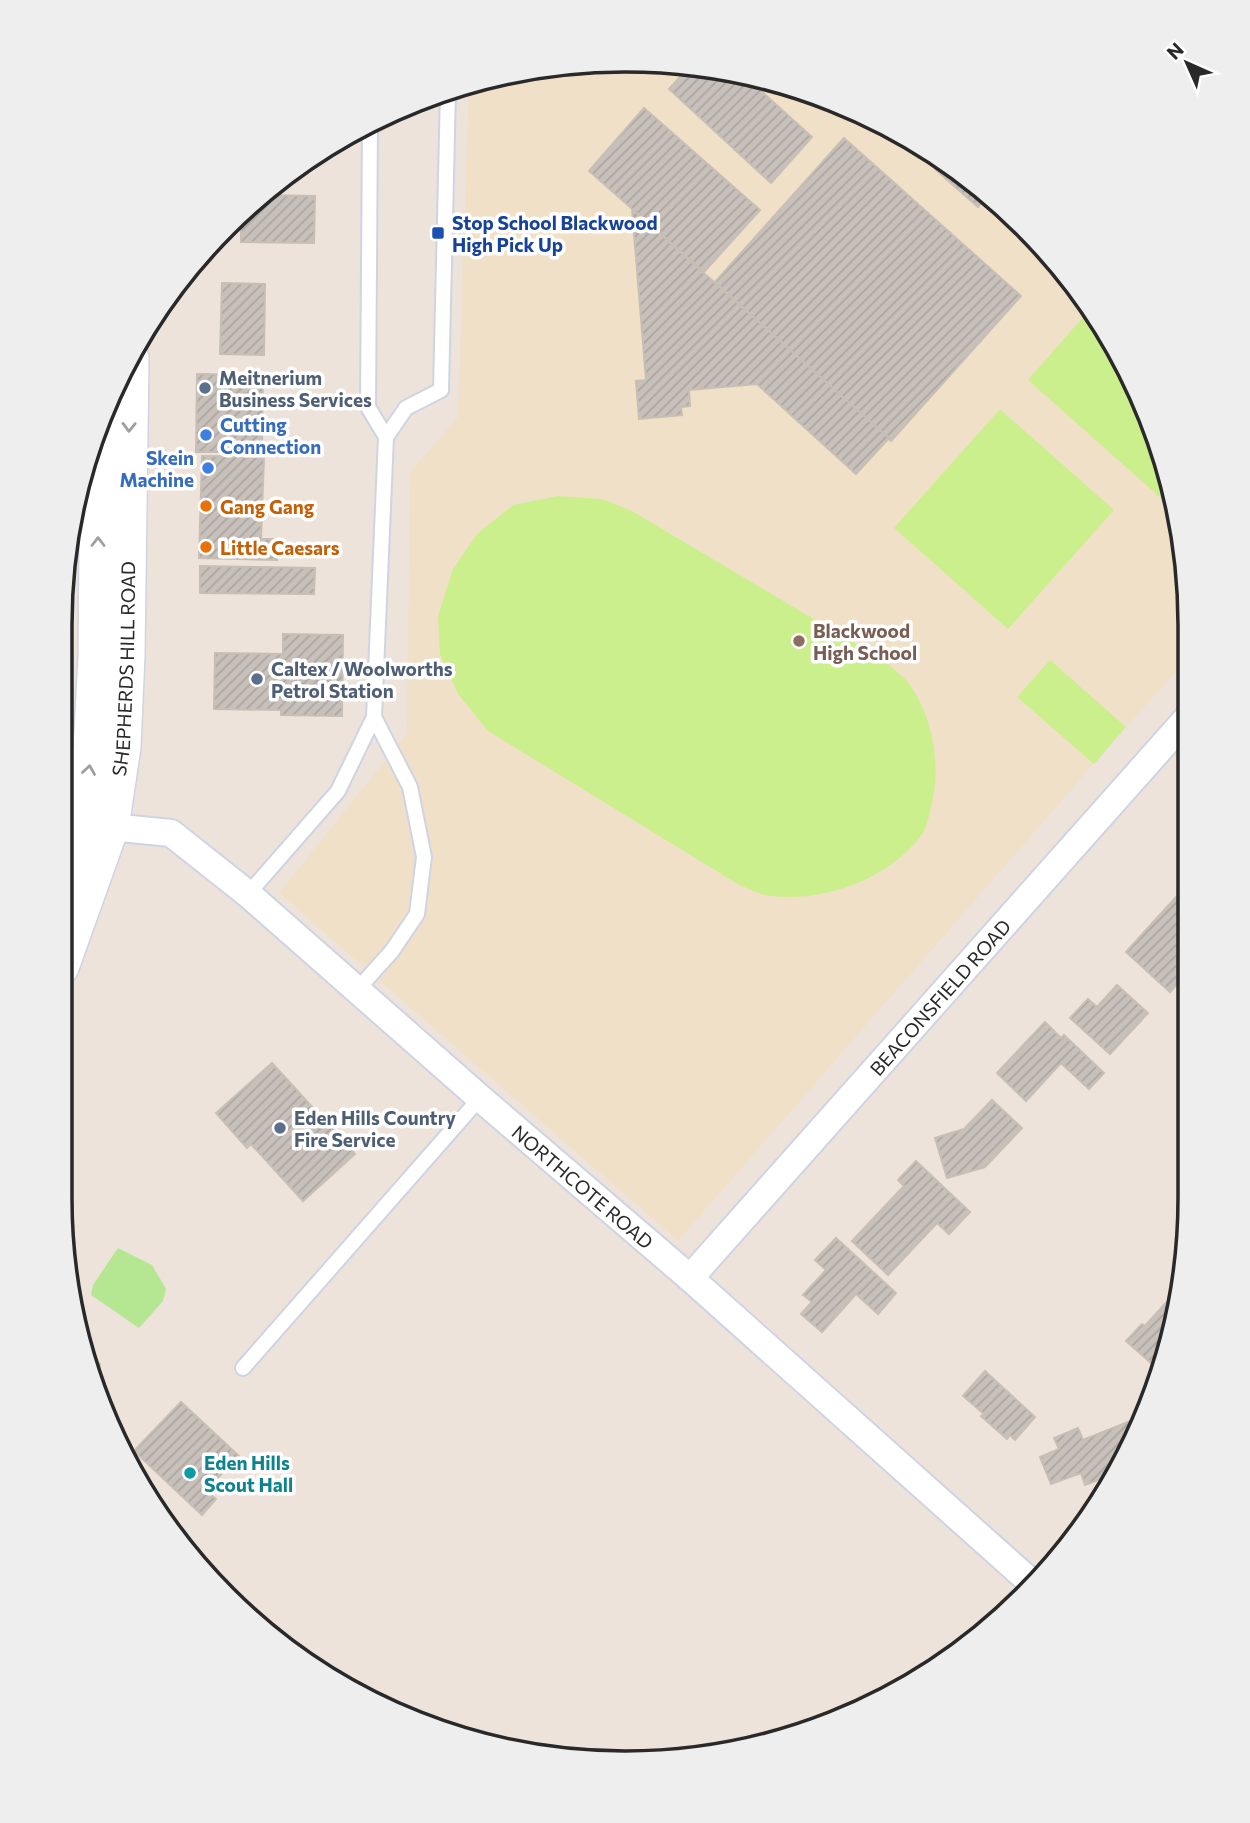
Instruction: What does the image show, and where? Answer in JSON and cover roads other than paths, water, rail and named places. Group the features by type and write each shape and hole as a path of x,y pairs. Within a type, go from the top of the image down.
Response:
{"main road":[{"name":"SHEPHERDS HILL ROAD","path":"72,850 83,819 122,747 130,379"},
{"name":"SHEPHERDS HILL ROAD","path":"72,890 92,749 97,657 99,455"}],"street":[{"name":"BEACONSFIELD ROAD","path":"690,1278 1178,730"},
{"name":"NORTHCOTE ROAD","path":"83,819 171,833 248,894 690,1278 1026,1578"}],"lane":[{"path":"248,894 338,791 373,718 386,437 406,408 441,390 448,101"},
{"path":"370,134 368,407 386,437"},
{"path":"358,990 392,951 417,914 424,857 410,787 373,718"},
{"path":"243,1368 480,1098"}],"place":[{"name":"Stop School Blackwood High Pick Up","path":"438,233"},
{"name":"Meitnerium Business Services","path":"205,388"},
{"name":"Cutting Connection","path":"206,435"},
{"name":"Skein Machine","path":"208,468"},
{"name":"Gang Gang","path":"206,506"},
{"name":"Little Caesars","path":"206,547"},
{"name":"Blackwood High School","path":"799,641"},
{"name":"Caltex / Woolworths Petrol Station","path":"257,679"},
{"name":"Eden Hills Country Fire Service","path":"280,1128"},
{"name":"Eden Hills Scout Hall","path":"190,1473"}]}
